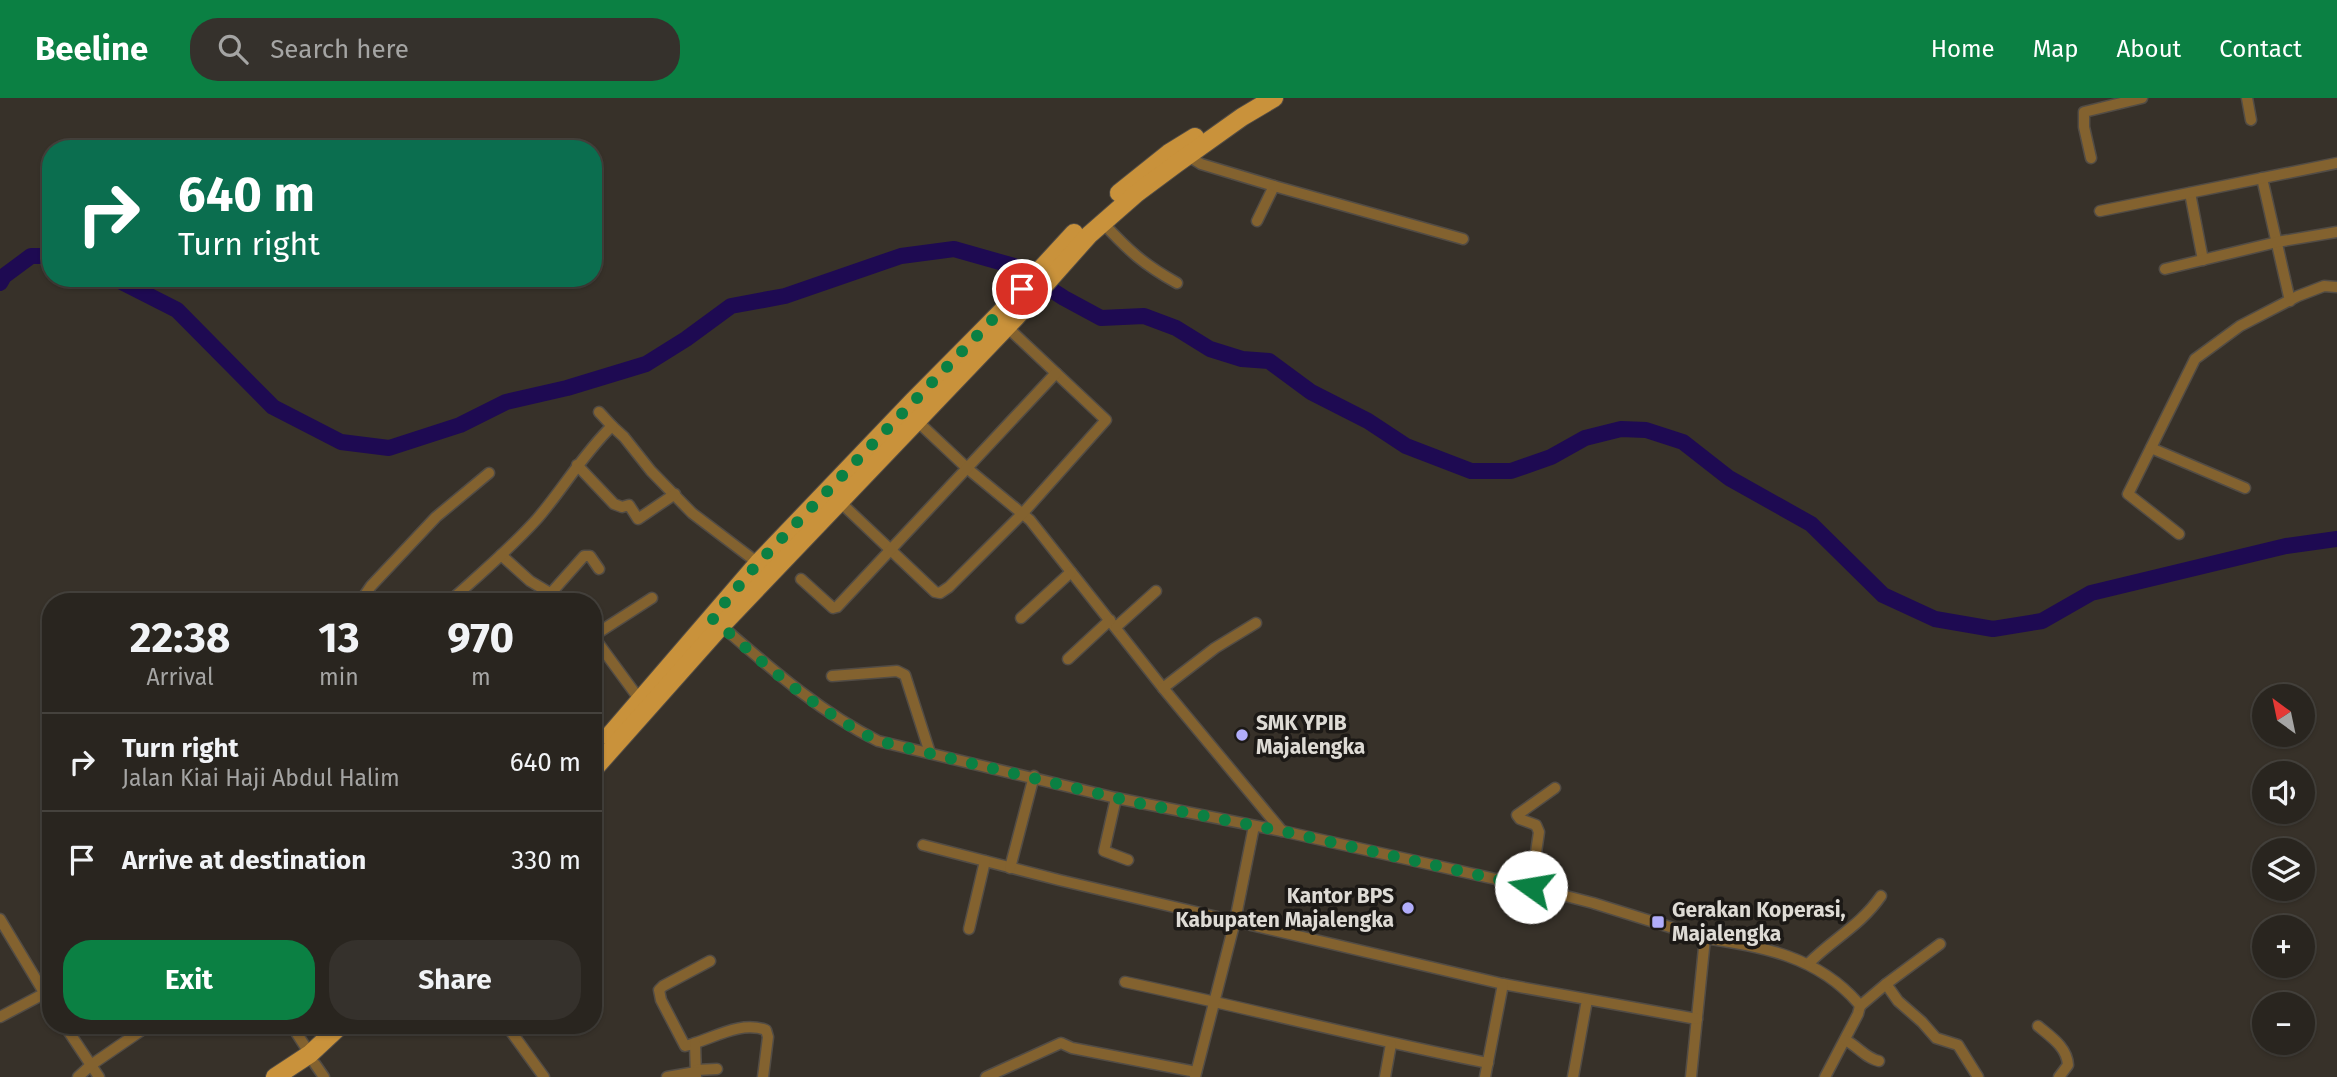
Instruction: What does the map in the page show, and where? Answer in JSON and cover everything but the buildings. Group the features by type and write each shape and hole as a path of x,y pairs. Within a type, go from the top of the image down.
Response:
{"main road":[{"path":"602,744 640,700 716,622 917,421 1010,317 1060,257 1074,233 1169,153 1253,98"},
{"path":"1060,257 1137,193 1274,98"},
{"path":"602,758 716,622 758,563 913,401 1010,317"},
{"path":"275,1077 316,1065 335,1034"},
{"path":"294,1077 316,1065 346,1034"}],"street":[{"path":"2091,158 2084,127 2084,112 2142,98"},
{"path":"2247,98 2251,120"},
{"path":"1188,156 1201,164 1463,239"},
{"path":"2100,211 2337,163"},
{"path":"2262,177 2290,300"},
{"path":"1257,221 1274,186"},
{"path":"2190,193 2203,260"},
{"path":"1103,223 1148,267 1177,283"},
{"path":"2165,270 2277,242 2337,232"},
{"path":"2179,534 2128,494 2195,359 2241,326 2290,300 2324,286 2337,287"},
{"path":"839,501 935,592 944,592 1023,513 1079,447 1106,421 1056,373 1010,317"},
{"path":"801,579 833,608 840,604 1056,373"},
{"path":"599,412 692,513 758,563"},
{"path":"917,421 1023,513 1282,831"},
{"path":"459,593 538,518 577,465 612,426"},
{"path":"2151,448 2245,488"},
{"path":"577,465 617,507 629,505 638,519 675,494"},
{"path":"366,593 436,517 489,472"},
{"path":"501,555 521,575 551,593 584,556 590,556 599,569"},
{"path":"1021,618 1071,572"},
{"path":"1068,659 1156,591"},
{"path":"602,630 652,598"},
{"path":"716,622 821,709 878,741 1593,903 1704,938 1743,944 1809,963 1840,985 1860,1006"},
{"path":"1163,688 1215,648 1256,624"},
{"path":"602,648 640,700"},
{"path":"832,676 897,671 905,675 930,753"},
{"path":"1010,867 1034,776"},
{"path":"1531,887 1539,828 1517,815 1555,788"},
{"path":"1116,797 1104,851 1128,860"},
{"path":"986,1077 1061,1043 1072,1048 1195,1075 1235,921 1254,826"},
{"path":"923,845 1503,984 1696,1018"},
{"path":"969,929 985,861"},
{"path":"1809,963 1855,926 1881,896"},
{"path":"0,919 42,984"},
{"path":"1691,1077 1704,938"},
{"path":"1825,1077 1860,1006 1940,944"},
{"path":"710,961 659,990 661,1000 683,1044 687,1046 737,1029 763,1028 768,1037 762,1077"},
{"path":"1125,982 1391,1044 1488,1063"},
{"path":"1485,1077 1503,984"},
{"path":"1886,984 1898,1001 1922,1021 1936,1038 1958,1045 1978,1077"},
{"path":"0,1017 42,995"},
{"path":"1573,1077 1587,1000"},
{"path":"2038,1026 2064,1049 2068,1065 2059,1077"},
{"path":"70,1034 99,1077"},
{"path":"78,1077 136,1034"},
{"path":"297,1034 316,1065"},
{"path":"513,1034 544,1077"},
{"path":"1845,1040 1856,1045 1871,1059 1879,1061"},
{"path":"695,1043 696,1073"},
{"path":"1385,1077 1391,1044"},
{"path":"667,1077 716,1069"}],"waterway":[{"path":"132,287 177,310 273,407 341,442 389,448 460,425 506,402 567,388 646,364 731,306 785,296 901,256 954,249 1014,266 1101,318 1144,316 1176,328 1210,349 1242,359 1269,361 1311,392 1368,421 1406,446 1471,471 1511,471 1551,457 1585,438 1621,429 1646,430 1683,442 1729,478 1811,524 1883,595 1935,619 1993,629 2042,621 2091,593 2286,546 2337,539"},
{"path":"0,283 4,276 31,256 42,256"}],"place":[{"name":"SMK YPIB Majalengka","path":"1242,735"},
{"name":"Kantor BPS Kabupaten Majalengka","path":"1408,908"},
{"name":"Gerakan Koperasi, Majalengka","path":"1658,922"}],"route":[{"path":"1022,289 758,563 712,618 821,709 878,741 1034,776 1138,803 1282,831 1531,887"}]}
